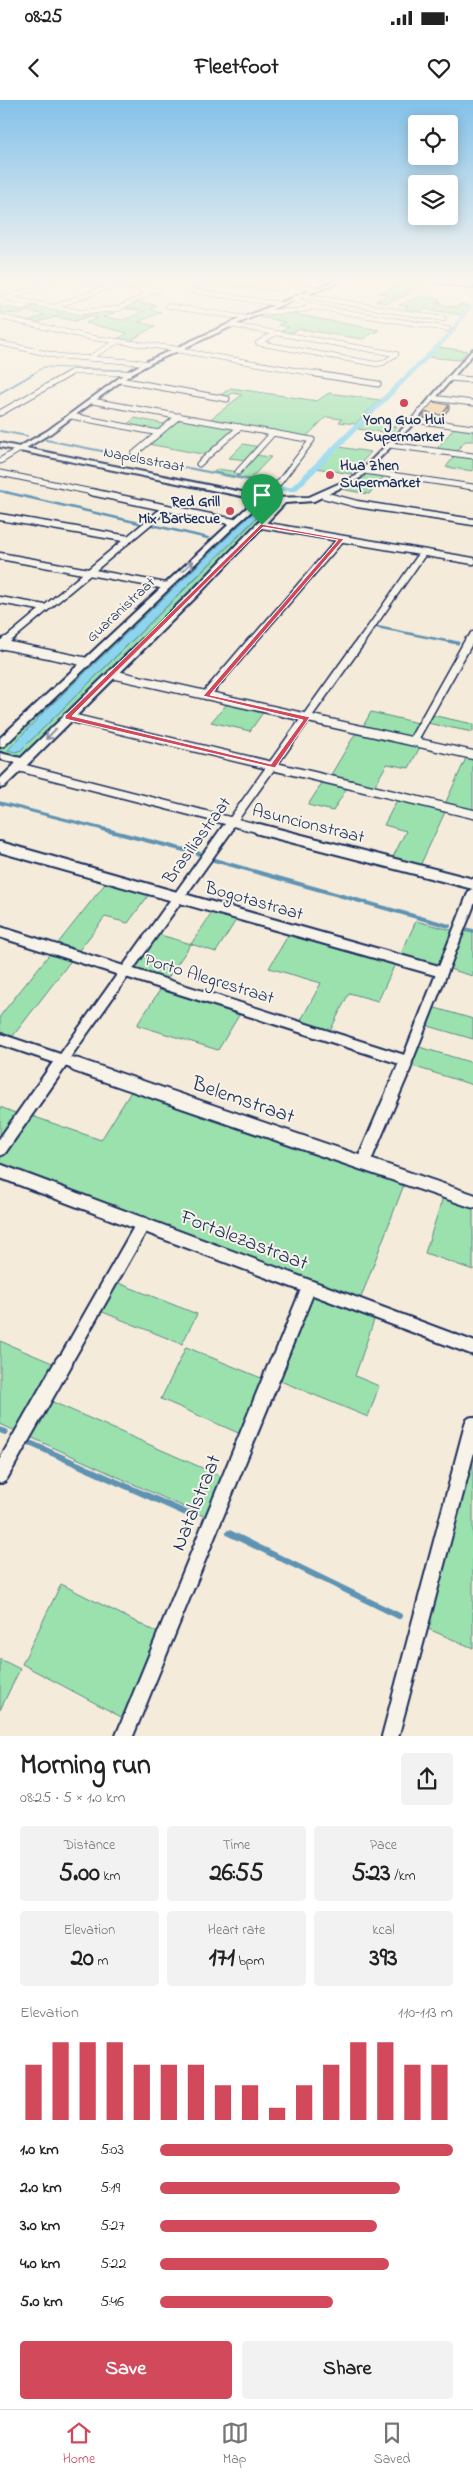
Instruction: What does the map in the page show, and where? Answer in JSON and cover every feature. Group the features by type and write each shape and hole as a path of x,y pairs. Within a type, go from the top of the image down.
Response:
{"street":[{"path":"63,356 147,363"},
{"path":"0,461 71,416 130,373 162,356"},
{"path":"215,356 378,384"},
{"path":"333,356 376,364 382,364 393,356"},
{"name":"Napelsstraat","path":"0,446 262,498 283,501 304,500 323,495 348,483 364,471 414,420 468,356"},
{"path":"0,412 72,372 130,373"},
{"path":"449,378 473,380"},
{"path":"120,380 227,399"},
{"path":"432,398 473,404"},
{"path":"92,401 312,440 278,484"},
{"path":"71,416 159,433"},
{"path":"134,454 179,416"},
{"path":"414,420 473,428"},
{"path":"199,464 240,427"},
{"path":"238,472 273,433"},
{"path":"390,444 473,456"},
{"path":"364,471 473,488"},
{"path":"0,473 234,522"},
{"path":"323,495 356,504 473,522"},
{"name":"Guaranistraat","path":"0,744 234,522 262,498"},
{"path":"0,785 262,525 283,501"},
{"path":"1,645 166,508"},
{"path":"0,517 129,539"},
{"path":"262,525 473,561"},
{"path":"206,696 341,539"},
{"name":"Brasiliastraat","path":"0,1149 423,553"},
{"path":"0,556 166,586"},
{"path":"0,600 45,608"},
{"path":"413,741 473,635"},
{"path":"1,645 87,662"},
{"path":"112,674 473,755"},
{"path":"67,717 473,814"},
{"path":"0,756 21,764"},
{"name":"Asuncionstraat","path":"21,764 233,822 473,884"},
{"name":"Bogotastraat","path":"0,847 442,972"},
{"path":"363,1163 407,1061 473,894"},
{"name":"Porto Alegrestraat","path":"0,932 407,1061"},
{"name":"Belemstraat","path":"0,1039 473,1201"},
{"name":"Fortalezastraat","path":"0,1171 473,1348"},
{"path":"0,1474 143,1224"},
{"name":"Natalstraat","path":"124,1736 309,1286"},
{"path":"390,1736 473,1425"}],"green space":[{"path":"429,356 462,356 459,360"},
{"path":"231,388 317,401 329,393 380,400 355,424 339,422 342,419 326,417 306,437 208,421 242,395 233,393 227,397 219,396"},
{"path":"173,416 236,428 207,455 148,444 161,433 125,426 135,418 164,424"},
{"path":"364,422 397,427 391,433 358,429"},
{"path":"455,427 473,430 473,441 465,441 456,452 436,450"},
{"path":"243,444 260,447 247,460 229,458"},
{"path":"339,447 371,452 351,474 316,468"},
{"path":"456,454 473,457 473,471 446,467"},
{"path":"254,455 271,457 250,479 214,472 217,469 239,472"},
{"path":"364,474 385,475 369,494 340,489"},
{"path":"269,502 277,504 246,539 23,756 14,757 0,751 0,748 260,503","holes":["263,503 269,505 21,750 15,752 43,713"]},
{"path":"228,703 264,711 250,731 211,722"},
{"path":"371,712 418,723 411,737 362,728"},
{"path":"431,715 473,724 473,732 427,723"},
{"path":"357,731 421,745 409,768 387,764 373,788 329,778"},
{"path":"467,756 473,757 473,813 444,806"},
{"path":"324,780 348,786 333,811 308,805"},
{"path":"398,798 446,810 419,868 391,861 406,831 384,825"},
{"path":"108,880 151,892 128,923 105,917 77,953 55,947"},
{"path":"214,910 238,917 216,952 191,944"},
{"path":"416,921 455,931 441,962 433,966 399,958"},
{"path":"464,931 473,933 473,976 449,969"},
{"path":"290,932 396,962 378,1001 349,993 329,1033 299,1024 321,983 269,968"},
{"path":"157,934 191,944 165,982 130,971"},
{"path":"52,951 73,958 13,1036 0,1032 0,1016"},
{"path":"162,987 241,1012 218,1050 137,1025"},
{"path":"432,1007 473,1019 473,1039 425,1025"},
{"path":"416,1046 473,1063 473,1085 409,1065"},
{"path":"132,1090 405,1182 360,1300 4,1167 0,1162 1,1154 29,1115 101,1140"},
{"path":"0,1107 18,1114 0,1139"},
{"path":"443,1197 473,1207 473,1270 425,1253"},
{"path":"116,1282 197,1314 182,1344 100,1311"},
{"path":"314,1296 320,1296 375,1317 355,1376 379,1386 368,1417 278,1380 309,1302"},
{"path":"0,1341 57,1365 18,1432 0,1424"},
{"path":"186,1347 266,1380 243,1435 161,1399"},
{"path":"46,1399 225,1478 208,1518 26,1435"},
{"path":"473,1451 473,1648 426,1628"},
{"path":"61,1584 160,1634 125,1719 22,1664"},
{"path":"0,1659 20,1669 0,1710"}],"water":[{"path":"263,503 269,505 21,750 15,752 8,750 43,713"}],"building":[{"path":"433,402 449,405 441,415 424,412"}],"waterway":[{"path":"277,489 293,489 427,356"},
{"path":"31,375 44,367 125,370"},
{"path":"0,393 33,374"},
{"path":"0,416 19,405"},
{"path":"0,431 27,436"},
{"path":"46,440 274,485"},
{"path":"0,491 5,492"},
{"path":"5,492 10,493"},
{"path":"5,492 139,523"},
{"path":"152,525 208,538"},
{"path":"377,627 456,643"},
{"path":"449,641 458,643"},
{"path":"0,803 107,830"},
{"path":"102,829 200,854"},
{"path":"214,860 449,926"},
{"path":"468,930 473,931"},
{"path":"0,1430 5,1432"},
{"path":"32,1444 195,1517"},
{"path":"229,1533 399,1616"}],"place":[{"name":"Yong Guo Hui Supermarket","path":"404,403"},
{"name":"Hua Zhen Supermarket","path":"330,475"},
{"name":"Red Grill Mix Barbecue","path":"230,511"}],"route":[{"path":"262,525 341,539 206,696 307,719 273,766 172,744 67,717 262,525"}]}
